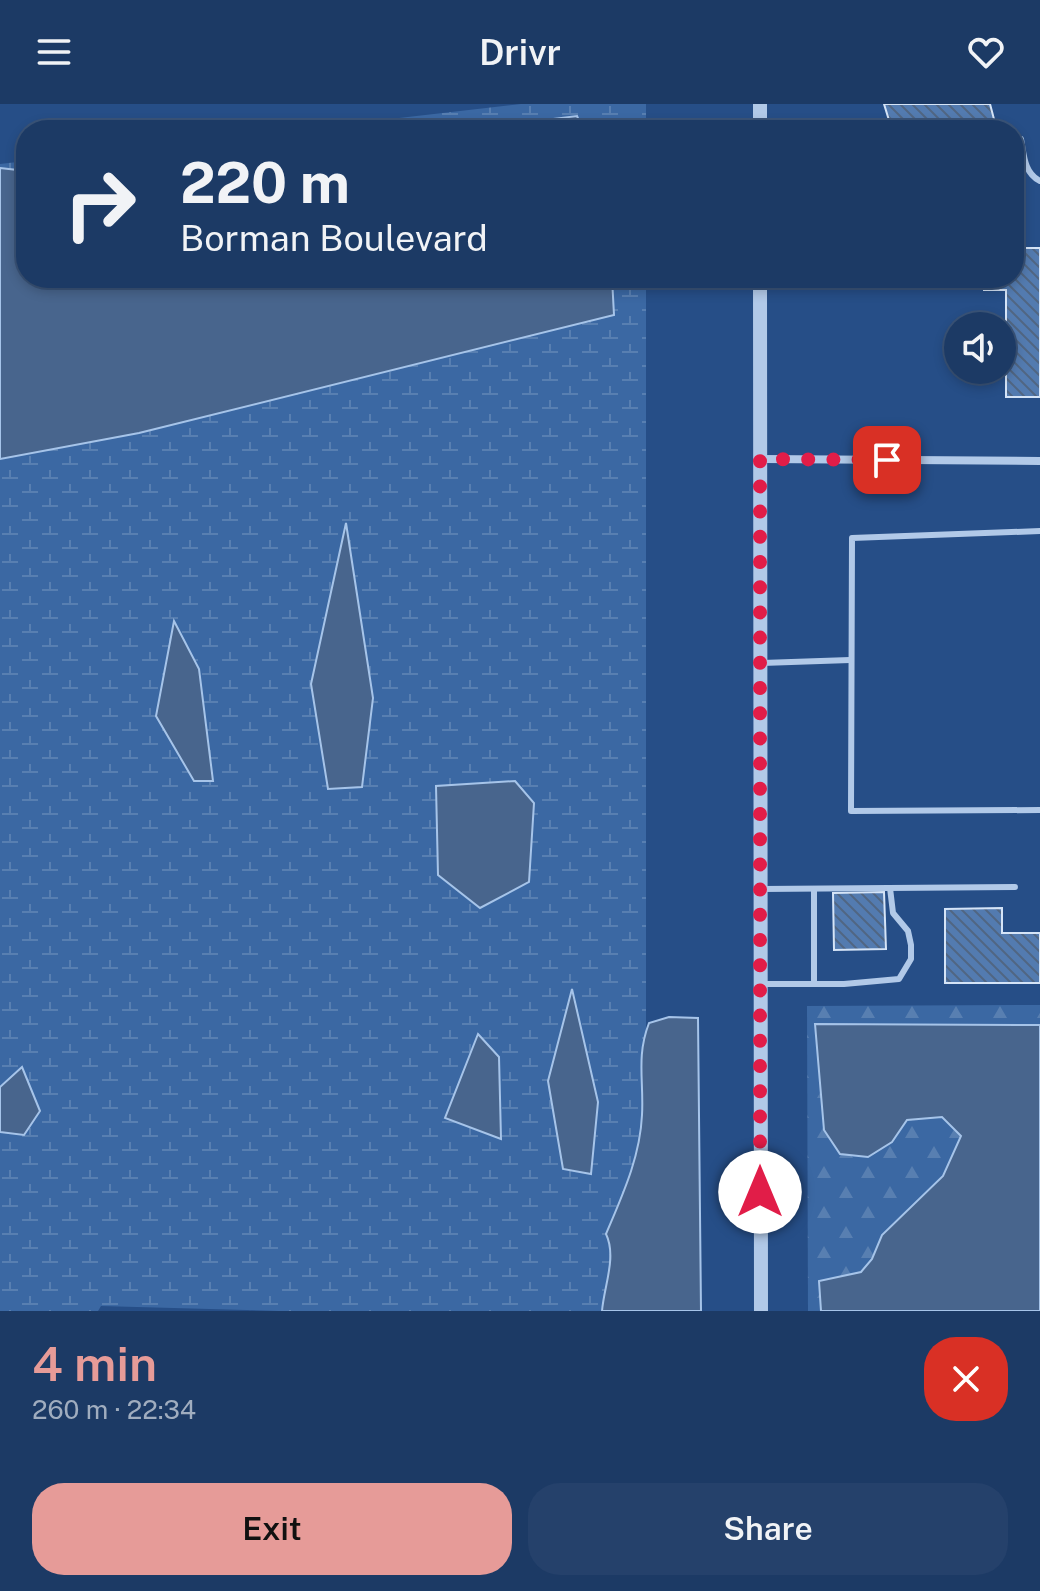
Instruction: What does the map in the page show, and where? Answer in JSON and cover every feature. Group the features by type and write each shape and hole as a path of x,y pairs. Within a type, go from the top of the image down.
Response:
{"street":[{"path":"760,288 761,1311"},
{"path":"760,459 1040,461"}],"lane":[{"path":"1024,162 1035,179 1040,181"},
{"path":"1040,531 852,538 850,660 851,811 1040,810"},
{"path":"760,663 850,660"},
{"path":"760,889 1015,887"},
{"path":"760,984 891,982 903,976 911,959 911,945 908,931 893,913 890,888"},
{"path":"814,889 814,984"}],"green space":[{"path":"521,104 646,104 646,120 382,120"},
{"path":"16,162 16,288 646,288 646,1311 279,1311 101,1306 98,1311 0,1311 0,164"},
{"path":"1040,1005 1040,1311 808,1311 807,1006"}],"shaded area":[{"path":"577,116 579,120 545,120"},
{"path":"0,168 16,170 16,288 613,288 614,315 139,433 0,459"},
{"path":"346,523 373,698 362,787 328,789 311,684"},
{"path":"174,621 199,669 213,781 194,781 156,716"},
{"path":"515,781 534,803 529,882 480,908 438,875 436,786"},
{"path":"572,989 598,1102 591,1174 563,1169 548,1081"},
{"path":"669,1017 698,1018 701,1311 602,1311 610,1262 606,1234 629,1176 641,1131 645,1035 649,1023"},
{"path":"815,1024 1040,1025 1040,1311 821,1311 819,1281 861,1272 872,1259 882,1235 943,1176 961,1136 942,1117 907,1120 892,1142 868,1157 840,1154 824,1130"},
{"path":"478,1034 499,1057 501,1139 445,1118"},
{"path":"22,1067 40,1111 24,1135 0,1132 0,1087"}],"building":[{"path":"884,104 990,104 994,120 889,120"},
{"path":"1024,248 1040,248 1040,397 1006,397 1006,384 1016,384 1016,312 1006,312 1006,290 984,288 1024,288"},
{"path":"884,892 886,949 834,950 833,893"},
{"path":"1002,908 1002,933 1040,933 1040,983 945,983 945,909"}],"route":[{"path":"760,1192 760,459 887,460"}]}
